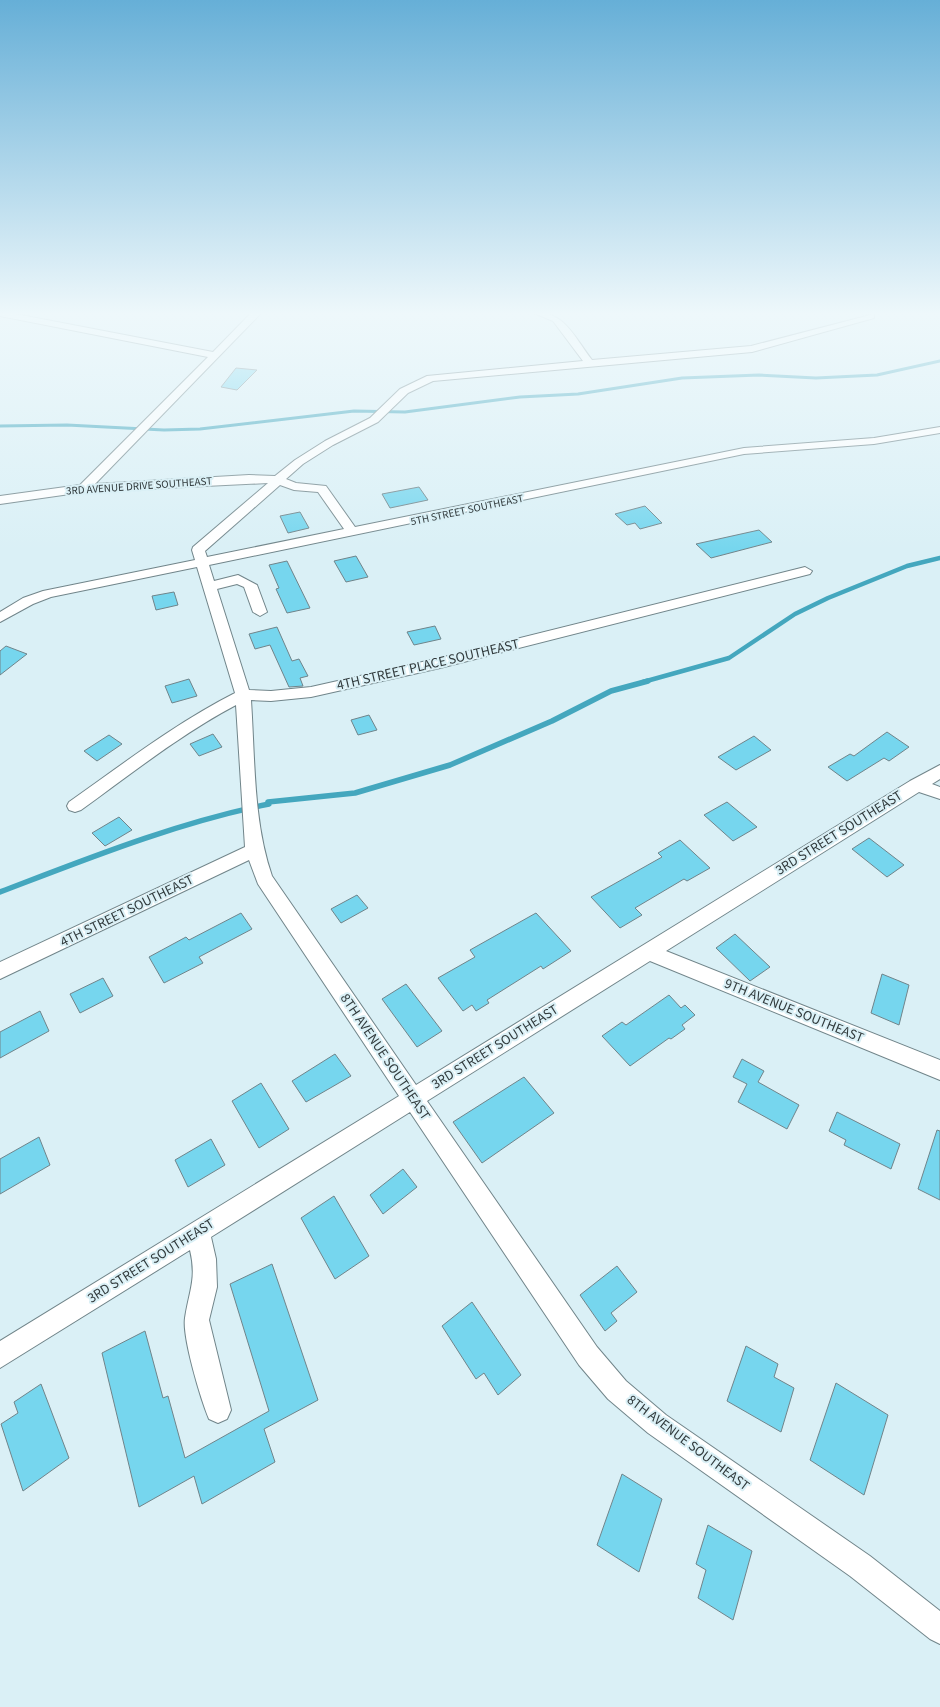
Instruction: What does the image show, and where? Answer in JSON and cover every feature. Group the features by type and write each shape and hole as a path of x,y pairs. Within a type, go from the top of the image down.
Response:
{"street":[{"path":"84,488 179,391"},
{"path":"202,562 198,550 278,480 318,449 374,420 405,391"},
{"name":"5TH STREET SOUTHEAST","path":"0,618 28,601 48,594 353,533 744,451 874,442 940,430"},
{"name":"3RD AVENUE DRIVE SOUTHEAST","path":"0,500 84,488 278,480 294,486 322,489 353,533"},
{"name":"8TH AVENUE SOUTHEAST","path":"202,562 243,696 254,850 264,879 578,1341 617,1390 657,1424 860,1566 940,1629"},
{"name":"4TH STREET PLACE SOUTHEAST","path":"76,806 208,713 243,696 271,696 311,692 440,663 806,571"},
{"path":"209,586 238,579 250,585 260,612"},
{"name":"3RD STREET SOUTHEAST","path":"0,1355 940,771"},
{"path":"916,785 940,793"},
{"name":"4TH STREET SOUTHEAST","path":"0,971 254,850"},
{"name":"9TH AVENUE SOUTHEAST","path":"648,952 940,1070"},
{"path":"198,1232 204,1259 205,1287 197,1320 202,1349 218,1410"}],"building":[{"path":"419,487 428,500 390,508 382,494"},
{"path":"645,506 662,523 640,529 635,523 627,525 615,514"},
{"path":"300,512 309,528 288,533 280,516"},
{"path":"759,530 772,542 711,558 696,544"},
{"path":"356,556 368,577 346,582 334,561"},
{"path":"287,561 310,608 287,613 276,589 279,588 269,565"},
{"path":"174,592 178,605 156,610 152,596"},
{"path":"435,626 441,639 414,645 407,632"},
{"path":"277,627 292,661 299,659 308,676 300,678 303,686 289,687 270,645 255,649 249,634"},
{"path":"6,646 27,654 0,675 0,651"},
{"path":"189,679 197,696 172,703 165,686"},
{"path":"369,715 377,730 358,735 351,720"},
{"path":"887,732 909,747 889,761 884,758 847,781 828,767 850,754 854,756"},
{"path":"213,734 222,747 199,756 190,744"},
{"path":"109,735 122,744 97,761 84,751"},
{"path":"754,736 771,750 736,770 718,757"},
{"path":"727,802 757,827 733,841 704,815"},
{"path":"119,817 132,830 105,846 92,833"},
{"path":"869,838 904,865 887,877 852,849"},
{"path":"680,840 710,868 687,881 684,879 635,908 642,915 620,928 591,897 662,857 658,853"},
{"path":"357,895 368,908 341,923 331,909"},
{"path":"241,913 252,929 199,957 203,963 164,983 149,957 186,937 189,940"},
{"path":"536,913 571,951 543,969 541,966 487,1000 489,1003 476,1011 472,1005 463,1011 438,978 475,957 470,950"},
{"path":"735,934 770,967 750,981 716,948"},
{"path":"882,974 909,985 899,1025 871,1013"},
{"path":"103,978 113,996 80,1013 70,994"},
{"path":"406,984 442,1031 417,1047 382,999"},
{"path":"669,995 681,1008 685,1005 695,1015 682,1025 685,1029 630,1066 602,1036 622,1022 626,1025"},
{"path":"40,1011 49,1031 0,1058 0,1032"},
{"path":"335,1054 351,1076 306,1102 292,1081"},
{"path":"742,1059 764,1071 758,1082 799,1105 787,1129 738,1102 747,1084 733,1077"},
{"path":"524,1077 554,1113 482,1163 453,1122"},
{"path":"261,1083 289,1129 259,1148 232,1101"},
{"path":"837,1112 900,1144 891,1169 844,1145 846,1140 829,1131"},
{"path":"937,1130 940,1131 940,1200 918,1189"},
{"path":"39,1137 50,1165 0,1194 0,1159"},
{"path":"211,1139 225,1165 188,1187 175,1160"},
{"path":"403,1169 417,1187 383,1214 370,1195"},
{"path":"334,1196 369,1256 335,1279 301,1218"},
{"path":"272,1264 318,1400 264,1429 275,1462 202,1504 194,1476 139,1507 102,1353 145,1331 163,1398 168,1396 185,1458 269,1411 230,1284"},
{"path":"617,1266 637,1292 611,1313 617,1321 605,1331 580,1295"},
{"path":"472,1302 521,1375 498,1395 484,1373 476,1379 442,1326"},
{"path":"746,1346 778,1364 774,1377 794,1388 781,1432 727,1401"},
{"path":"836,1383 888,1415 864,1495 810,1460"},
{"path":"41,1384 69,1458 23,1491 1,1424 18,1413 14,1402"},
{"path":"622,1474 662,1499 639,1572 597,1545"},
{"path":"708,1525 752,1551 733,1620 698,1598 706,1570 696,1564"}],"waterway":[{"path":"0,426 67,425 164,430 200,429 354,411 405,412 520,397 578,394 600,391"},
{"path":"643,682 729,658 795,614 828,598 907,566 940,558"},
{"path":"0,892 133,842 200,821 269,804 268,802 355,793 450,765 552,721 611,691 648,681"}]}
